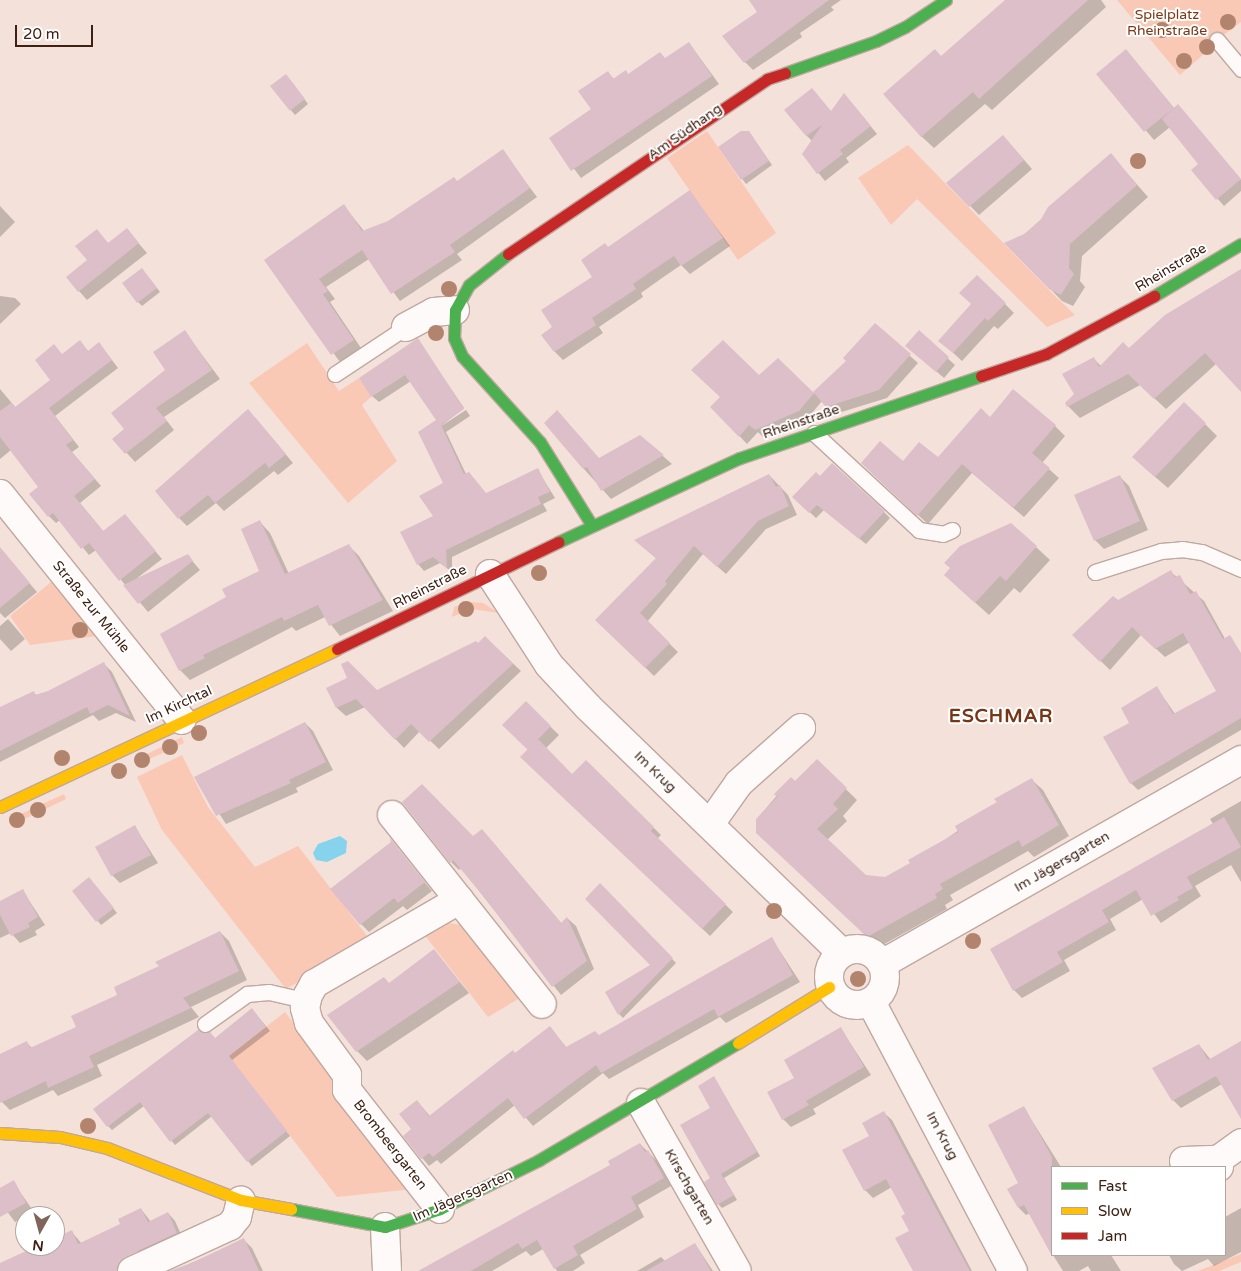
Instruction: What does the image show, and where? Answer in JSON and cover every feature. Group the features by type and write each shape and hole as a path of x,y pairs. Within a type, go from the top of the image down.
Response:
{"street":[{"name":"Am Südhang","path":"591,524 540,442 462,356 454,338 455,310 469,285 495,263 726,104 774,76 904,27 946,0"},
{"name":"Rheinstraße","path":"371,633 591,524 702,474 814,433 1046,354 1141,304 1241,244"},
{"path":"406,327 434,312 455,310"},
{"name":"Straße zur Mühle","path":"0,494 182,720"},
{"name":"Im Krug","path":"490,574 549,665 588,707 842,953"},
{"name":"Im Kirchtal","path":"0,807 371,633"},
{"path":"710,824 739,783 801,728"},
{"name":"Im Jägersgarten","path":"882,964 1241,760"},
{"path":"392,815 542,1004"},
{"path":"307,1001 314,984 458,900"},
{"path":"865,950 882,964 884,986 871,1002 856,1006 847,1003 840,1000 830,987 830,968 842,953 865,950"},
{"name":"Im Jägersgarten","path":"0,1134 60,1137 107,1148 241,1200 385,1227 440,1209 490,1186 641,1103 830,987"},
{"name":"Brombeergarten","path":"307,1001 306,1014 309,1023 347,1075 347,1090 440,1209"},
{"name":"Im Krug","path":"871,1002 1012,1271"},
{"name":"Kirschgarten","path":"641,1103 737,1271"},
{"path":"1184,1161 1218,1164 1241,1143"},
{"path":"134,1270 230,1226 237,1217 241,1200"},
{"path":"385,1227 387,1271"}],"lane":[{"path":"1217,40 1241,69"},
{"path":"335,374 406,327"},
{"path":"814,433 919,530 937,534 952,530"},
{"path":"1095,572 1162,550 1182,549 1202,552 1241,570"},
{"path":"206,1024 247,994 268,992 307,1001"}],"green space":[{"name":"Spielplatz Rheinstraße","path":"1117,0 1241,0 1241,22 1212,44 1213,46 1180,75"},
{"path":"707,131 776,233 738,260 667,158"},
{"path":"908,145 1075,315 1047,327 917,199 891,225 858,178"},
{"path":"307,343 339,391 359,378 371,397 362,405 397,461 348,503 249,383"},
{"path":"51,582 97,636 30,645 10,616"},
{"path":"470,602 483,603 499,613 471,609 452,617 454,607"},
{"path":"182,737 184,743 141,763 139,758"},
{"path":"182,755 208,807 255,867 298,846 371,941 286,989 162,830 137,777"},
{"path":"64,794 66,799 12,825 10,819"},
{"path":"443,922 473,927 525,995 488,1017 423,933"},
{"path":"285,1012 336,1078 413,1189 337,1197 229,1056"},
{"path":"1241,1254 1241,1262 1219,1271 1198,1271"}],"water":[{"path":"340,836 347,841 346,853 327,862 316,860 313,853 318,844"}],"building":[{"path":"749,0 829,0 744,63 722,36 757,12"},
{"path":"1005,0 1088,0 979,99 973,92 921,137 883,94 935,49 941,56"},
{"path":"689,42 712,76 571,171 549,138 591,109 578,91 608,71 613,79 626,70 628,74 660,52 665,58"},
{"path":"1126,49 1174,108 1144,132 1096,74"},
{"path":"286,74 305,99 290,111 270,86"},
{"path":"812,88 831,111 844,93 871,126 840,150 843,154 817,174 802,154 822,125 806,136 784,110"},
{"path":"1178,104 1241,179 1216,200 1191,170 1198,164 1162,119"},
{"path":"741,131 749,131 769,161 741,180 718,147"},
{"path":"1003,135 1024,160 969,207 946,183"},
{"path":"503,149 530,188 450,245 455,252 391,294 362,250 319,279 328,291 323,294 354,340 331,355 264,260 344,204 362,231 388,221 454,177 457,181"},
{"path":"1111,153 1137,185 1070,244 1069,268 1074,274 1061,295 1049,289 1004,243 1024,234 1040,221 1048,207"},
{"path":"690,190 723,238 681,266 674,256 653,270 633,284 636,289 592,318 596,325 554,352 541,335 552,327 541,310 592,277 581,260 605,243 608,247"},
{"path":"127,228 139,243 78,292 66,277 87,260 75,246 97,229 108,243"},
{"path":"142,268 157,288 137,303 122,283"},
{"path":"1241,269 1241,392 1205,353 1154,399 1128,374 1067,407 1065,403 1074,394 1062,374 1094,357 1099,367 1123,342 1129,348 1165,315"},
{"path":"977,275 1006,303 988,321 985,318 953,353 938,341 971,304 959,293"},
{"path":"875,323 911,354 879,390 826,407 814,393 799,411 755,430 749,425 739,437 710,407 720,397 691,370 723,340 759,375 778,358 813,392 846,361 843,358"},
{"path":"185,330 212,370 156,408 167,421 125,454 112,439 124,429 111,413 165,370 153,352"},
{"path":"919,330 949,357 936,372 905,346"},
{"path":"418,338 464,409 441,425 464,474 469,472 486,493 538,468 550,492 538,497 541,504 446,550 447,568 433,557 417,565 400,532 433,516 419,496 443,483 418,432 436,420 405,375 371,397 359,378"},
{"path":"80,340 88,351 99,342 112,360 49,408 73,440 66,445 95,479 74,496 103,531 125,514 156,551 119,581 89,543 81,549 53,513 48,517 29,494 38,487 0,437 0,411 11,403 15,407 50,380 35,360 54,344 62,354"},
{"path":"1013,389 1056,425 1032,453 1050,468 1013,508 962,464 917,516 861,463 880,441 903,461 919,442 938,457 981,408 990,417"},
{"path":"1184,402 1206,423 1155,477 1132,457"},
{"path":"248,409 286,454 269,468 265,463 215,503 208,495 178,519 155,491"},
{"path":"557,410 599,458 640,435 664,455 601,491 587,467 583,469 544,423"},
{"path":"832,463 885,511 859,539 817,505 809,513 792,497 816,472 820,476"},
{"path":"769,474 776,487 780,485 789,506 758,521 717,567 694,546 665,581 667,584 640,613 670,643 645,668 595,620 656,558 634,540"},
{"path":"1120,475 1140,521 1094,541 1074,495"},
{"path":"260,520 285,574 349,544 383,600 329,626 318,605 284,621 282,617 203,655 205,658 179,671 160,634 226,597 222,589 259,571 241,529"},
{"path":"1011,523 1037,546 1006,581 1000,576 975,603 944,575 950,568 944,563 960,546"},
{"path":"0,547 30,583 0,608"},
{"path":"188,554 193,561 138,604 123,585"},
{"path":"1171,570 1175,577 1180,575 1190,594 1196,591 1223,639 1230,635 1241,653 1241,718 1130,784 1103,737 1129,723 1121,708 1157,686 1173,714 1216,691 1183,633 1155,649 1132,627 1100,662 1072,635 1113,596 1118,600"},
{"path":"485,636 513,664 429,742 411,724 395,740 356,699 336,708 326,688 347,678 341,664 348,661 377,690 476,641 478,643"},
{"path":"104,662 130,716 108,705 90,714 87,707 0,751 0,707 34,691 35,695 48,691"},
{"path":"526,701 551,726 528,750 502,725"},
{"path":"305,722 326,762 289,780 291,783 216,816 194,777"},
{"path":"538,739 572,774 586,760 654,827 651,831 726,904 702,929 520,757"},
{"path":"817,759 847,788 833,804 838,809 817,829 866,875 885,877 910,863 908,860 958,832 955,826 997,802 994,799 1032,778 1059,825 1022,847 1019,840 940,884 943,889 935,894 937,898 867,937 756,833 756,819 777,797 774,794 791,777 795,781"},
{"path":"422,784 473,836 482,829 561,923 567,917 587,961 552,987 486,899 453,860 450,863 402,802"},
{"path":"1224,817 1241,847 1187,877 1193,888 1177,897 1179,900 1151,916 1136,890 1102,910 1109,922 1057,952 1063,962 1013,991 990,949"},
{"path":"135,825 151,855 111,876 95,847"},
{"path":"390,838 425,882 398,903 394,898 360,925 330,889 391,842"},
{"path":"89,877 114,908 96,922 72,891"},
{"path":"600,883 673,958 618,1015 605,992 650,965 585,899"},
{"path":"23,889 38,917 28,923 30,927 11,936 0,915 0,901"},
{"path":"220,931 239,971 183,998 191,1008 89,1056 94,1067 48,1088 46,1081 0,1103 0,1054 27,1041 30,1048 76,1027 71,1016 117,995 114,987 159,966 155,962"},
{"path":"772,937 793,975 718,1017 714,1009 601,1073 596,1065 524,1119 508,1098 433,1157 429,1153 421,1159 403,1136 411,1129 399,1114 417,1100 429,1116 513,1050 515,1053 550,1026 566,1047 595,1031 599,1035"},
{"path":"434,949 460,982 356,1052 327,1015 384,977 389,983"},
{"path":"252,1008 266,1027 229,1056 287,1131 247,1162 208,1113 170,1142 140,1102 107,1127 93,1109 198,1030 210,1032 215,1038"},
{"path":"841,1027 864,1067 806,1101 809,1105 782,1120 767,1092 794,1078 784,1060"},
{"path":"1241,1041 1241,1119 1216,1076 1172,1101 1152,1068 1199,1044 1208,1060"},
{"path":"714,1076 757,1152 721,1174 734,1195 717,1205 704,1182 710,1178 680,1125 710,1108 698,1086"},
{"path":"1024,1106 1052,1157 1051,1254 1024,1205 1018,1208 1007,1189 1018,1183 988,1125"},
{"path":"884,1111 970,1271 913,1271 895,1238 909,1231 901,1216 905,1214 886,1179 864,1191 842,1150 869,1136 862,1123"},
{"path":"640,1143 645,1152 648,1150 664,1178 631,1197 637,1209 573,1246 578,1255 554,1269 537,1240 522,1249 518,1243 471,1271 418,1271 610,1165 608,1161"},
{"path":"14,1180 26,1203 15,1206 15,1209 0,1217 0,1188"},
{"path":"141,1208 148,1222 168,1212 177,1233 125,1257 119,1262 117,1271 0,1271 0,1263 15,1256 65,1256 65,1233 72,1230 78,1244 120,1224 118,1219"},
{"path":"244,1238 259,1271 169,1271 192,1263"},
{"path":"695,1243 711,1271 646,1271"}],"traffic: fast":[{"path":"785,73 876,41 905,27 946,0"},
{"path":"1154,296 1241,244"},
{"path":"508,254 469,285 455,310 454,338 462,356 540,442 591,524"},
{"path":"558,542 740,458 981,376"},
{"path":"291,1209 385,1227 440,1209 539,1160 738,1043"}],"traffic: slow":[{"path":"0,807 337,649"},
{"path":"738,1043 829,987"},
{"path":"0,1133 60,1137 107,1148 241,1200 291,1209"}],"traffic: jam":[{"path":"508,254 767,79 785,73"},
{"path":"981,376 1046,354 1154,296"},
{"path":"337,649 558,542"}],"district":[{"name":"ESCHMAR","path":"1001,717"}]}
